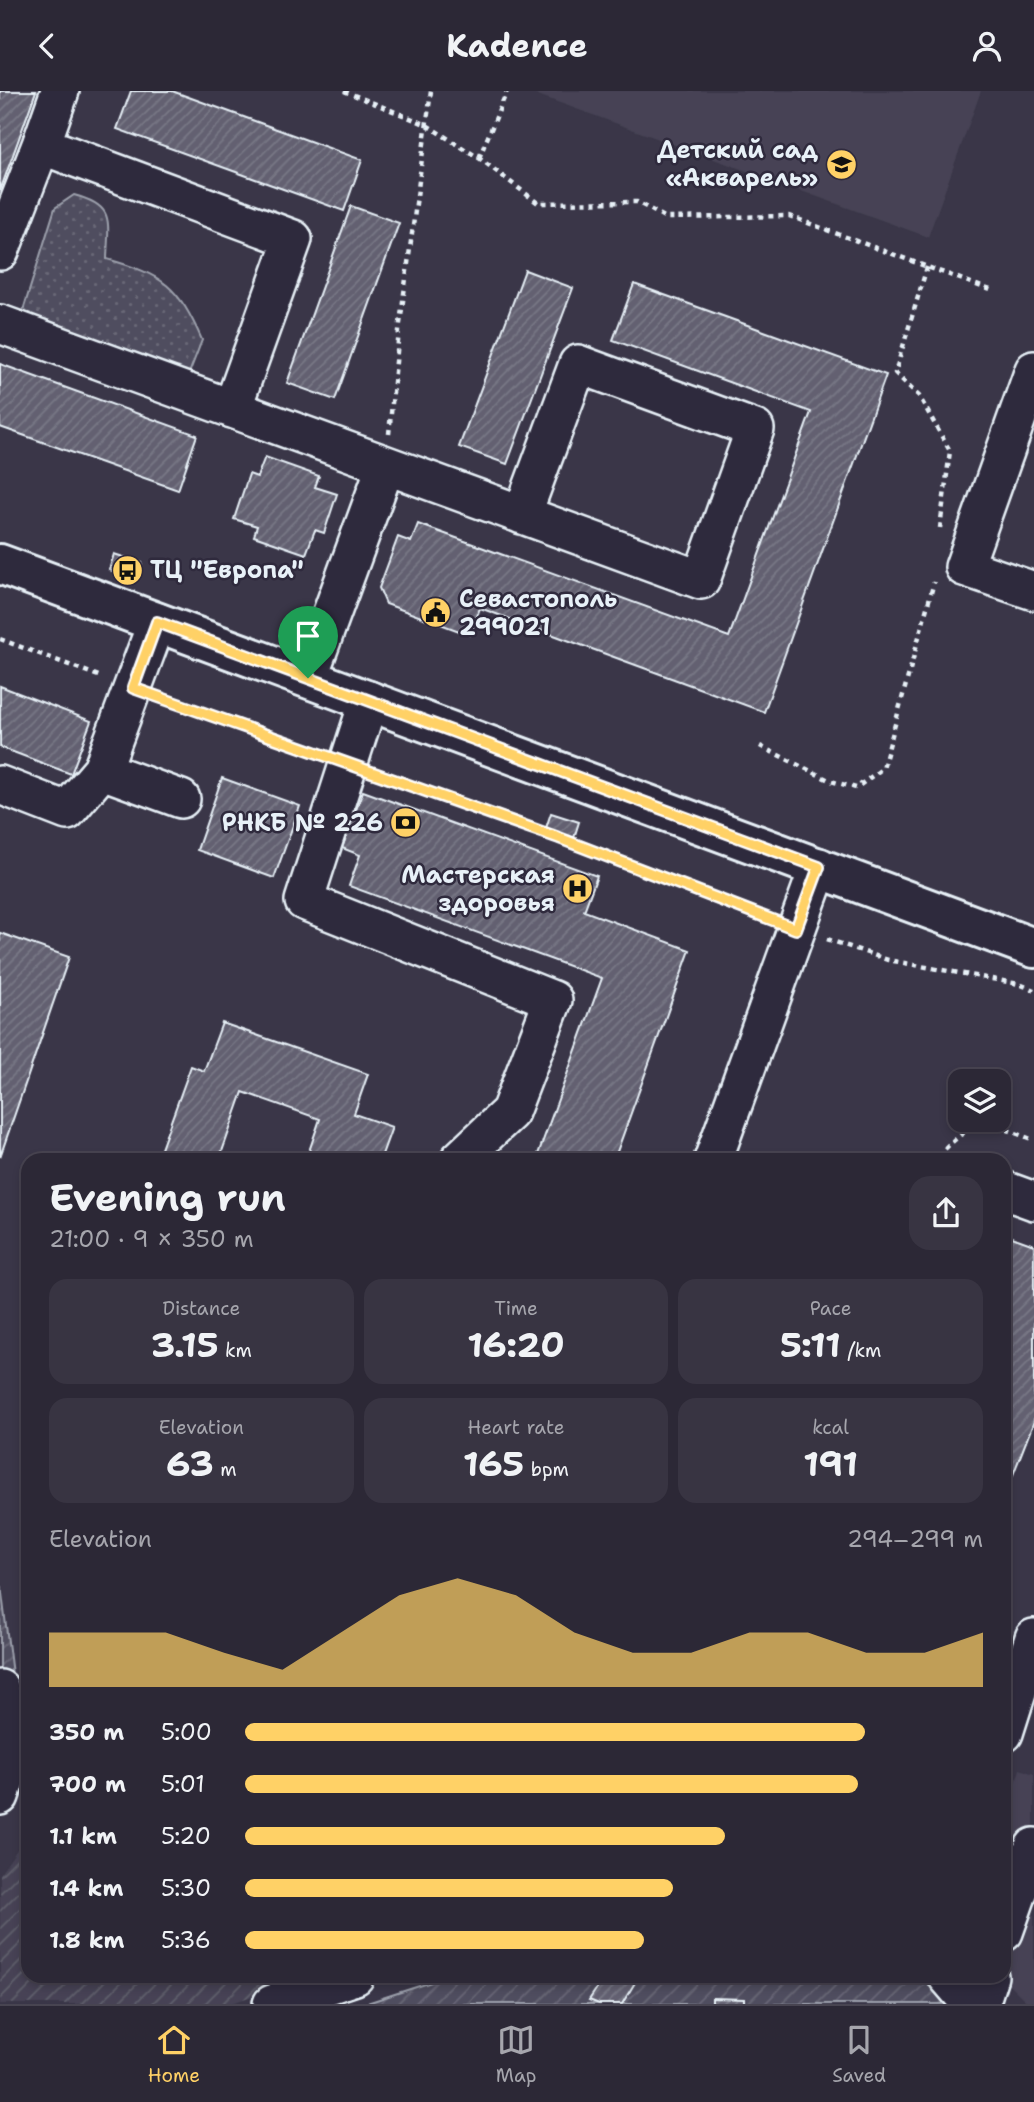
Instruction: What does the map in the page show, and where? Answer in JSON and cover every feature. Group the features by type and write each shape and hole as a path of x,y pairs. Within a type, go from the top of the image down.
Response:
{"main road":[{"path":"0,564 1034,948"}],"street":[{"path":"0,251 60,91"},
{"path":"41,145 293,239 233,409"},
{"path":"0,324 522,515 701,580 755,429 578,364 522,515"},
{"path":"1034,370 964,567 1034,591"},
{"path":"308,678 387,465"},
{"path":"0,785 67,811 102,770 157,622"},
{"path":"369,700 304,901 552,1000 510,1112 466,1153"},
{"path":"102,770 181,799"},
{"path":"716,1153 819,867"},
{"path":"1011,1193 1034,1201"},
{"path":"1011,1711 1034,1638"},
{"path":"0,1689 7,1754 0,1796"},
{"path":"1011,1912 1034,1847"},
{"path":"272,2004 334,1983"},
{"path":"953,1983 971,2004"},
{"path":"980,2004 987,1983"}],"path":[{"path":"344,91 425,124 480,158 538,203 637,202 666,218 789,216 993,291"},
{"path":"387,465 399,331 431,91"},
{"path":"480,158 507,91"},
{"path":"927,267 895,373 919,396 950,451 940,530"},
{"path":"760,746 831,781 856,788 883,768 932,596 935,570"},
{"path":"0,639 348,766 559,838 796,929 888,960 1034,990"},
{"path":"945,1149 966,1129 979,1124 1000,1127 1034,1140"}],"shaded area":[{"name":"Детский сад «Акварель»","path":"527,91 981,91 928,237"},
{"path":"74,195 97,204 107,217 107,259 156,277 167,285 185,307 202,340 188,376 22,314 55,208"},
{"path":"0,1577 17,1715 0,1774"},
{"path":"1020,1769 1034,1774 1034,2004 1029,2004 1008,1983 1011,1983 1011,1800"},
{"path":"21,1844 21,1983 292,1983 228,2004 0,2004 0,1874"},
{"path":"428,1983 936,1983 960,2004 364,2004"}],"building":[{"path":"0,91 36,91 0,191"},
{"path":"131,91 172,91 362,160 344,211 117,129"},
{"path":"351,206 399,223 335,400 287,383"},
{"path":"525,270 573,288 507,464 459,447"},
{"path":"634,284 886,375 764,712 480,608 470,635 386,604 379,588 398,537 411,542 418,524 729,637 811,412 613,340"},
{"path":"0,364 197,435 178,490 0,427"},
{"path":"265,457 319,476 315,487 337,494 324,533 315,530 306,554 254,536 257,526 234,519 249,474 257,477"},
{"path":"114,554 142,563 137,579 109,570"},
{"path":"0,686 91,721 71,774 0,747"},
{"path":"222,778 300,806 274,878 197,850"},
{"path":"363,791 597,876 584,911 690,950 617,1153 539,1153 602,978 349,886 360,855 342,848"},
{"path":"551,813 579,822 574,838 546,828"},
{"path":"0,933 69,957 0,1157"},
{"path":"222,1023 368,1074 354,1114 392,1127 383,1153 308,1153 320,1119 243,1092 221,1153 160,1153 191,1066 204,1071"},
{"path":"1011,1237 1034,1245 1034,1421 1011,1480"},
{"path":"600,1983 635,1983 622,2004 599,2004 589,2000"},
{"path":"712,1998 744,1999 744,2004 712,2004"}],"place":[{"name":"Детский сад «Акварель»","path":"841,164"},
{"name":"ТЦ \"Европа\"","path":"127,570"},
{"name":"Севастополь 299021","path":"436,613"},
{"name":"РНКБ № 226","path":"406,823"},
{"name":"Мастерская здоровья","path":"578,889"}],"route":[{"path":"157,622 308,678 819,867 796,929 559,838 348,766 133,688 157,622"}]}
